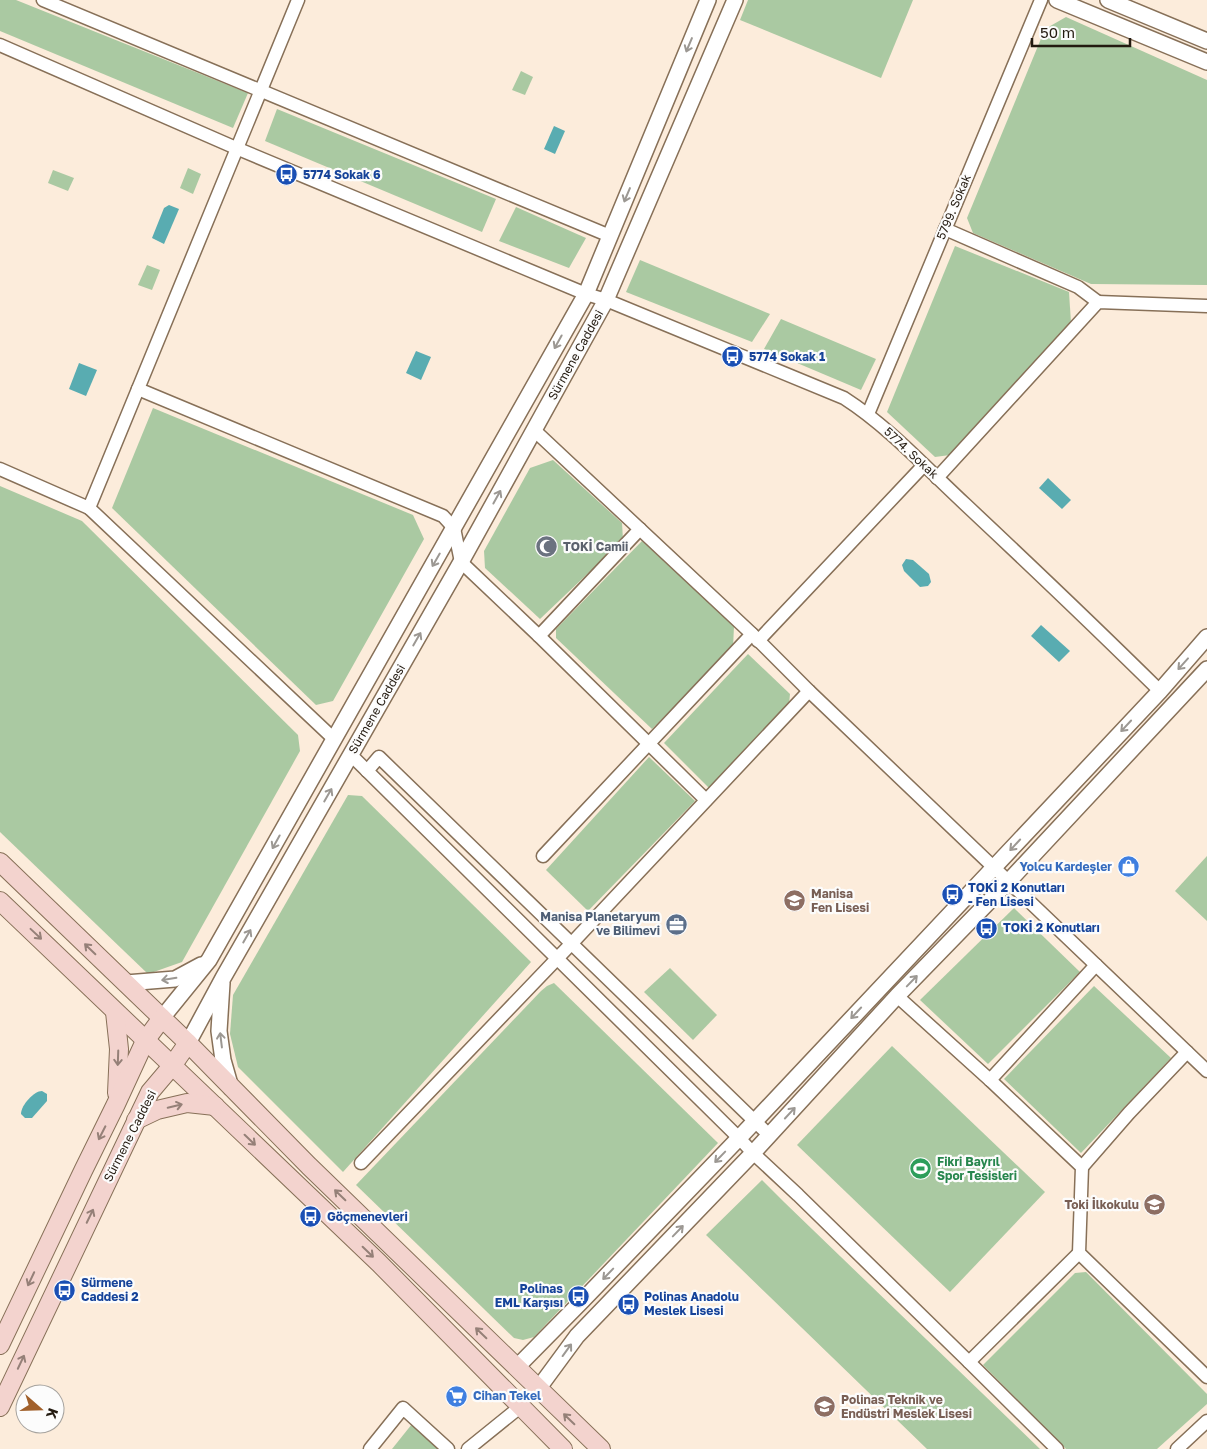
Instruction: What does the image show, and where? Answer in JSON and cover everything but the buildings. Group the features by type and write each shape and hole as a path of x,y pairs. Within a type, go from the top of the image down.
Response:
{"main road":[{"path":"0,862 188,1043 230,1088 600,1449"},
{"path":"0,901 379,1263 563,1449"},
{"path":"115,1012 119,1049 116,1104"},
{"name":"Sürmene Caddesi","path":"0,1345 145,1041 162,1018"},
{"name":"Sürmene Caddesi","path":"0,1407 150,1092 188,1043"},
{"path":"136,1120 157,1110 187,1103 215,1106"},
{"path":"498,1385 517,1367"},
{"path":"520,1407 538,1389"}],"street":[{"path":"43,0 610,236"},
{"path":"89,508 298,0"},
{"name":"Sürmene Caddesi","path":"162,1018 209,960 586,294 708,0"},
{"name":"Sürmene Caddesi","path":"188,1043 223,978 461,562 606,300 735,0"},
{"name":"5799. Sokak","path":"868,414 1041,0"},
{"path":"1057,0 1207,62"},
{"path":"1108,0 1207,41"},
{"name":"5774. Sokak","path":"0,45 236,148 586,294 606,300 844,398 868,414 924,465 1160,691"},
{"path":"944,229 1078,287 1098,302 1207,306"},
{"path":"937,478 1098,302"},
{"path":"138,388 443,516 454,528 461,562 706,800"},
{"path":"534,430 755,638 1207,1071"},
{"path":"543,856 649,744 924,465"},
{"path":"0,469 89,508 334,739"},
{"path":"539,636 640,529"},
{"path":"517,1367 739,1138 1160,691 1207,637"},
{"path":"538,1389 577,1336 753,1154 897,996 1008,882 1207,668"},
{"path":"361,1163 558,958 809,691"},
{"path":"351,755 558,958 753,1154 806,1202 1057,1449"},
{"path":"367,771 379,757 769,1135"},
{"path":"126,983 175,979 209,960"},
{"path":"990,1080 1096,965"},
{"path":"223,978 220,1031 223,1060 230,1088"},
{"path":"897,996 1082,1167"},
{"path":"969,1362 1079,1254 1082,1167 1129,1113 1187,1052"},
{"path":"1079,1254 1207,1377"},
{"path":"468,1449 520,1407"},
{"path":"370,1449 403,1408 448,1449"},
{"path":"1177,1449 1207,1421"}],"green space":[{"path":"0,0 16,0 248,93 233,128 0,31"},
{"path":"748,0 913,0 881,78 740,20"},
{"path":"1066,17 1207,80 1207,285 1091,284 973,233 967,218 1045,29"},
{"path":"521,71 533,77 525,95 512,90"},
{"path":"277,109 496,199 482,232 265,141"},
{"path":"188,168 201,174 193,194 180,188"},
{"path":"53,170 74,178 68,191 48,183"},
{"path":"516,207 586,238 569,268 499,241"},
{"path":"955,246 1069,292 1071,323 950,455 935,457 887,412"},
{"path":"640,260 770,314 752,342 626,292"},
{"path":"147,265 160,270 152,290 138,285"},
{"path":"781,319 876,359 861,390 764,349"},
{"path":"153,408 413,515 424,539 333,701 316,705 112,508"},
{"path":"553,460 622,523 623,540 540,619 485,568 484,551 530,468"},
{"path":"0,486 82,521 298,735 300,751 182,962 148,974 0,832"},
{"path":"642,541 734,626 733,648 652,729 556,638 556,629"},
{"path":"748,654 790,694 789,704 710,789 664,743"},
{"path":"649,757 695,801 588,911 546,870"},
{"path":"348,795 362,796 531,962 343,1172 238,1067 230,1034 233,995"},
{"path":"1207,856 1207,921 1175,891"},
{"path":"1014,908 1080,972 988,1064 920,1000"},
{"path":"670,968 717,1015 693,1040 644,992"},
{"path":"554,983 718,1143 534,1337 523,1340 514,1338 356,1185 541,991"},
{"path":"1094,986 1171,1058 1081,1153 1004,1079"},
{"name":"Fikri Bayrıl Spor Tesisleri","path":"892,1046 1045,1192 950,1292 797,1145"},
{"path":"762,1180 1040,1449 927,1449 706,1235"},
{"path":"1086,1272 1207,1394 1207,1404 1157,1449 1066,1449 983,1365 1075,1273"},
{"path":"412,1424 440,1449 392,1449"}],"water":[{"path":"554,126 565,131 555,154 544,149"},
{"path":"169,205 179,209 164,244 152,238 164,208"},
{"path":"416,351 431,357 421,380 406,373"},
{"path":"79,363 97,370 86,396 69,389"},
{"path":"1048,478 1071,500 1062,509 1039,488"},
{"path":"906,559 913,560 929,574 931,582 928,586 920,587 904,571 902,565"},
{"path":"1041,625 1070,651 1059,662 1031,636"},
{"path":"42,1091 47,1094 47,1101 32,1118 25,1118 21,1114 26,1103 35,1093"}],"place":[{"name":"5774 Sokak 6","path":"287,175"},
{"name":"5774 Sokak 1","path":"733,357"},
{"name":"TOKİ Camii","path":"547,547"},
{"name":"Yolcu Kardeşler","path":"1128,867"},
{"name":"TOKİ 2 Konutları - Fen Lisesi","path":"952,895"},
{"name":"Manisa Fen Lisesi","path":"795,901"},
{"name":"Manisa Planetaryum ve Bilimevi","path":"676,924"},
{"name":"TOKİ 2 Konutları","path":"987,928"},
{"name":"Fikri Bayrıl Spor Tesisleri","path":"921,1169"},
{"name":"Toki İlkokulu","path":"1155,1205"},
{"name":"Göçmenevleri","path":"311,1217"},
{"name":"Sürmene Caddesi 2","path":"65,1290"},
{"name":"Polinas EML Karşısı","path":"579,1296"},
{"name":"Polinas Anadolu Meslek Lisesi","path":"628,1304"},
{"name":"Cihan Tekel","path":"457,1396"},
{"name":"Polinas Teknik ve Endüstri Meslek Lisesi","path":"825,1407"}]}
